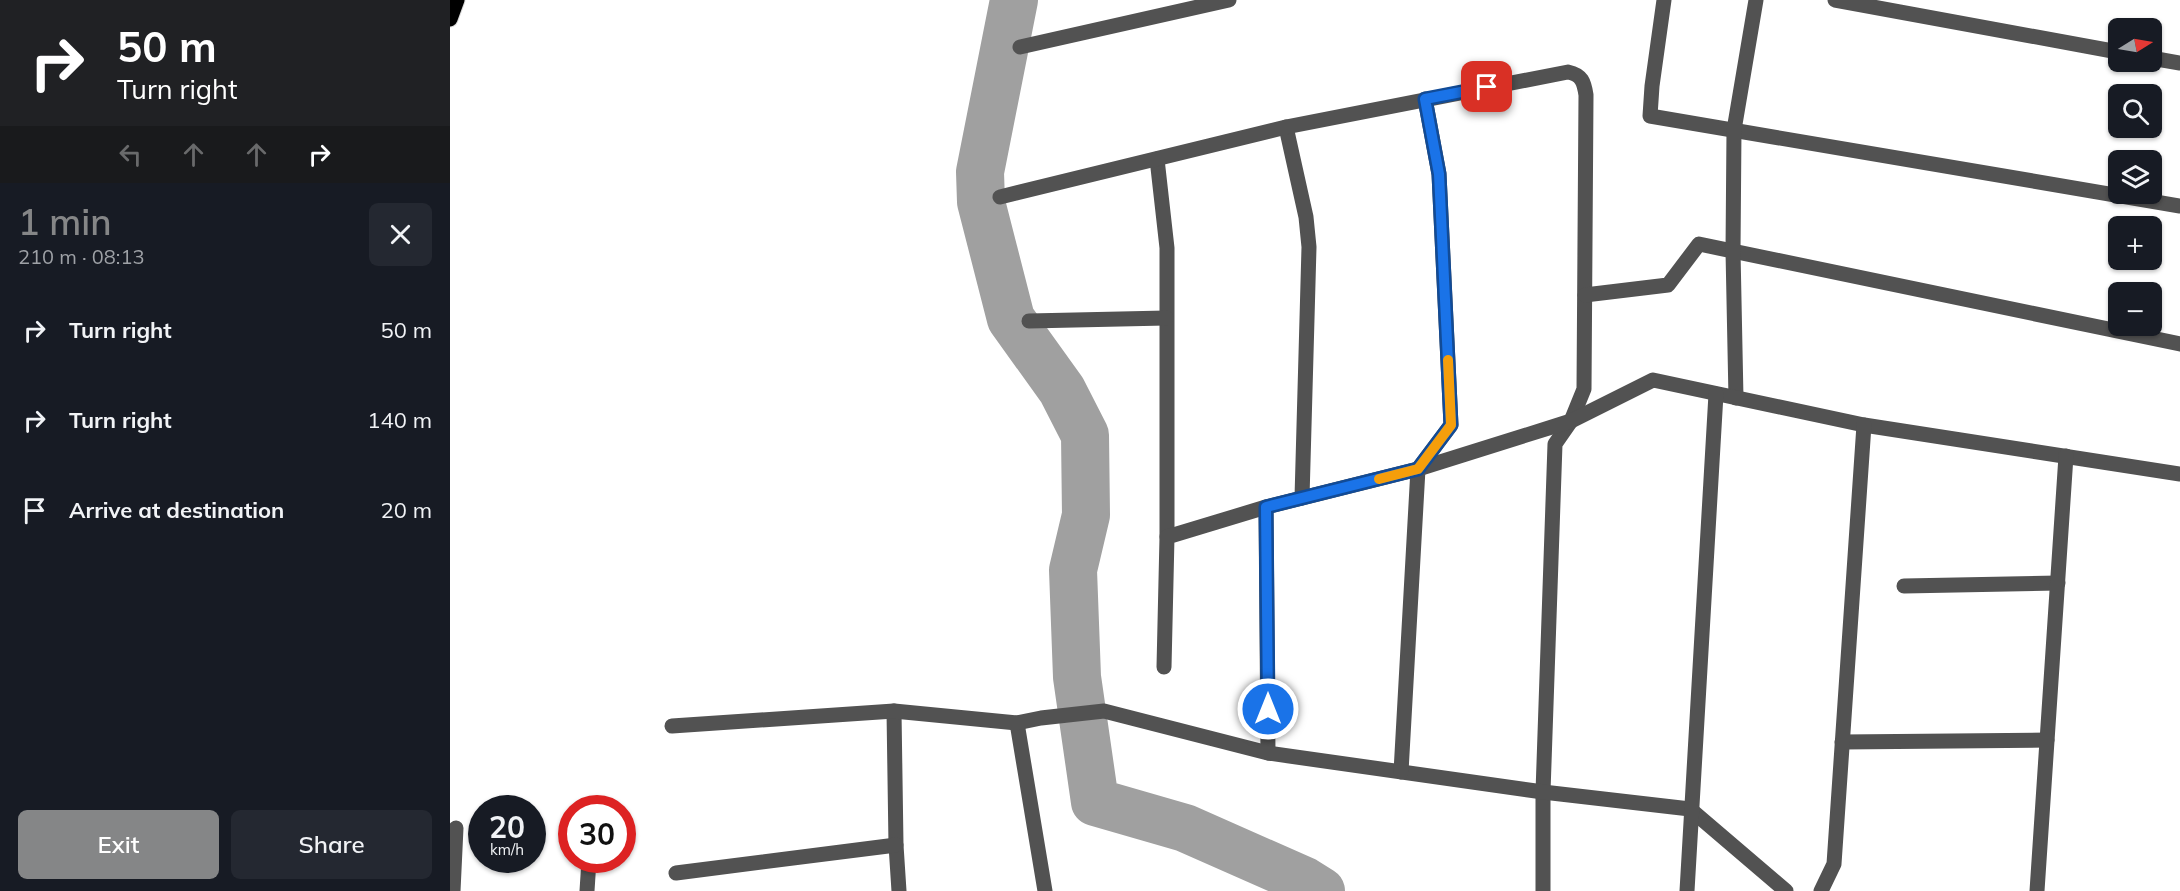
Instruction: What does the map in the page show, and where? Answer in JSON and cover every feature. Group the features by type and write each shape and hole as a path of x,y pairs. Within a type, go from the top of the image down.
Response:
{"main road":[{"path":"450,19 457,0"}],"street":[{"path":"1020,47 1229,0"},
{"path":"1664,0 1650,116 2180,206"},
{"path":"1736,398 1732,251 1734,130 1756,0"},
{"path":"1835,0 2108,50"},
{"path":"2162,60 2180,63"},
{"path":"1000,197 1287,127 1425,99 1568,72 1577,74 1584,81 1586,95 1584,389 1571,421 1555,444 1543,792 1543,891"},
{"path":"1401,772 1418,469 1451,425 1439,174 1425,99"},
{"path":"1287,127 1308,232 1302,498"},
{"path":"1157,159 1167,248 1167,537 1164,667"},
{"path":"1585,296 1668,285 1699,244 2180,344"},
{"path":"1029,321 1166,318"},
{"path":"1167,537 1266,507 1418,469 1571,421 1653,380 1864,425 2180,474"},
{"path":"1687,891 1716,394"},
{"path":"1821,891 1834,864 1864,425"},
{"path":"2037,891 2066,456"},
{"path":"1266,507 1268,753"},
{"path":"1904,586 2058,583"},
{"path":"672,726 894,711 1017,723 1104,711 1268,753 1543,792 1690,809 1786,891"},
{"path":"894,711 899,891"},
{"path":"1017,723 1045,891"},
{"path":"1842,742 2047,740"},
{"path":"453,891 456,828"},
{"path":"676,873 896,845"},
{"path":"587,891 588,873"}],"waterway":[{"path":"1014,0 980,172 981,202 1011,319 1062,390 1085,435 1086,515 1073,570 1077,677 1095,802 1185,828 1305,881 1321,891"}],"slow traffic":[{"path":"1379,479 1418,469 1451,425 1448,360"}],"route":[{"path":"1268,709 1266,507 1418,469 1451,425 1439,174 1425,99 1487,87"}]}
